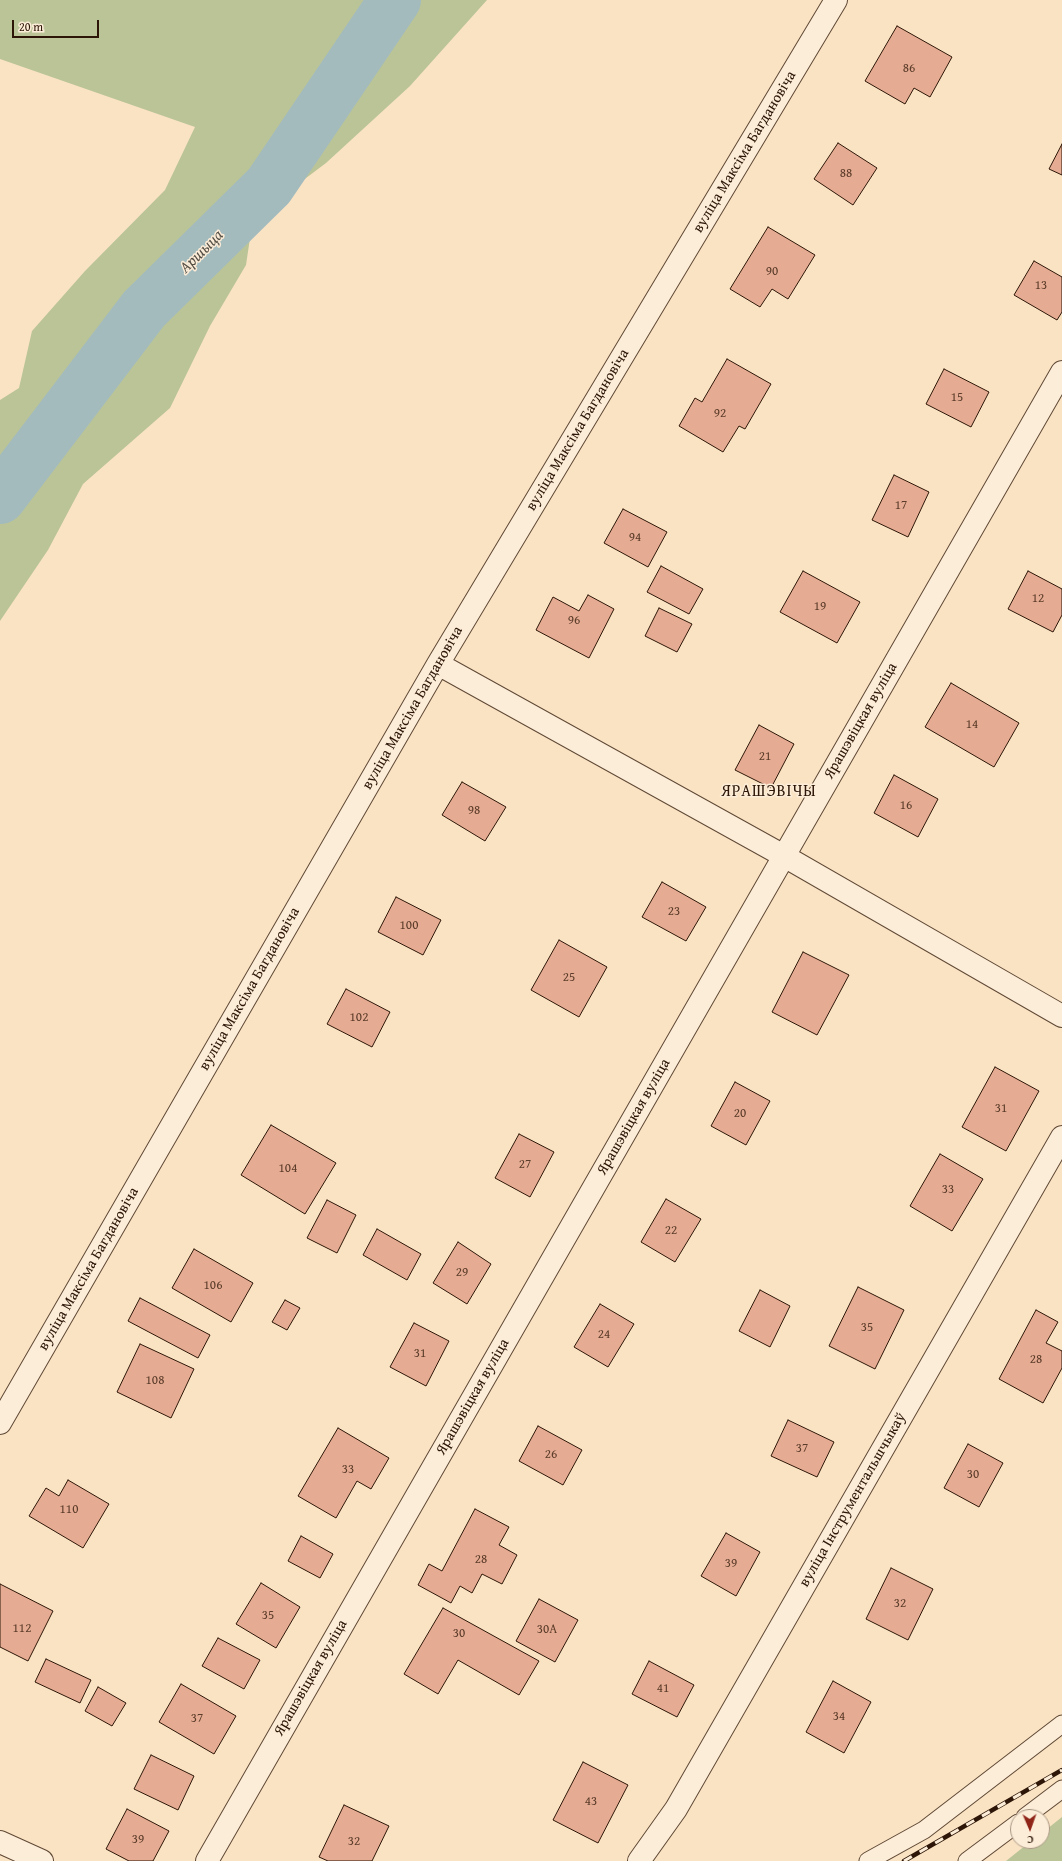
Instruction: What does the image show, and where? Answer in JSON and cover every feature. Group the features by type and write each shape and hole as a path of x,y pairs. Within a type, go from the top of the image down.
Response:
{"street":[{"name":"вуліца Максіма Багдановіча","path":"0,1423 438,664 836,0"},
{"name":"Ярашэвіцкая вуліца","path":"207,1861 1062,372"},
{"path":"438,664 784,856 1062,1016"},
{"name":"вуліца Інструментальшчыкаў","path":"639,1861 676,1809 1062,1137"},
{"path":"0,1842 42,1861"}],"lane":[{"path":"868,1861 924,1830 1062,1724"},
{"path":"1036,1809 1062,1789"},
{"path":"967,1861 1010,1829"}],"green space":[{"path":"0,0 487,0 410,86 326,163 253,218 246,265 210,326 170,408 83,484 48,550 0,621 0,400 19,388 32,331 85,271 165,190 195,127 0,59"},
{"path":"1062,1817 1062,1861 1006,1861 1021,1849 1050,1849 1050,1827"}],"building":[{"path":"897,26 952,57 930,97 914,88 905,104 865,81"},
{"path":"838,143 877,168 853,205 814,179"},
{"path":"1062,144 1062,175 1049,169"},
{"path":"768,227 815,255 788,299 772,289 760,307 730,289"},
{"path":"1034,261 1062,277 1062,312 1057,320 1014,295"},
{"path":"727,359 771,384 745,429 739,426 723,452 679,426 695,398 702,402"},
{"path":"944,369 989,392 971,427 926,404"},
{"path":"894,475 929,492 908,537 872,520"},
{"path":"623,509 667,532 648,567 604,543"},
{"path":"661,566 703,589 689,614 647,592"},
{"path":"803,571 860,602 837,643 780,612"},
{"path":"1028,571 1062,589 1062,615 1053,632 1008,609"},
{"path":"588,595 614,609 589,658 536,630 553,597 579,611"},
{"path":"659,608 692,624 677,652 645,636"},
{"path":"951,683 1019,723 994,767 925,727"},
{"path":"759,725 794,744 771,788 735,770"},
{"path":"894,775 938,799 918,837 874,813"},
{"path":"462,782 506,807 485,841 442,815"},
{"path":"662,882 706,907 686,941 642,917"},
{"path":"396,897 441,920 423,955 378,932"},
{"path":"559,940 607,967 579,1017 531,990"},
{"path":"803,952 849,975 817,1035 772,1012"},
{"path":"346,989 390,1012 372,1047 327,1024"},
{"path":"995,1067 1039,1091 1006,1151 962,1127"},
{"path":"735,1082 770,1101 746,1145 711,1126"},
{"path":"271,1125 336,1163 305,1214 241,1175"},
{"path":"519,1134 554,1152 530,1197 495,1178"},
{"path":"940,1154 983,1179 952,1231 910,1206"},
{"path":"666,1199 701,1219 675,1262 641,1242"},
{"path":"327,1200 356,1215 337,1253 307,1238"},
{"path":"377,1229 421,1254 407,1280 363,1255"},
{"path":"458,1242 491,1264 467,1304 433,1283"},
{"path":"194,1249 253,1283 231,1322 172,1288"},
{"path":"858,1287 904,1310 875,1369 829,1346"},
{"path":"760,1290 790,1306 770,1347 739,1331"},
{"path":"140,1298 210,1335 198,1358 128,1321"},
{"path":"285,1300 300,1308 287,1330 272,1322"},
{"path":"600,1304 634,1324 608,1367 574,1347"},
{"path":"1036,1310 1058,1322 1046,1343 1062,1351 1062,1368 1043,1403 999,1379"},
{"path":"414,1323 449,1341 426,1386 390,1367"},
{"path":"140,1344 194,1369 171,1418 117,1392"},
{"path":"788,1420 834,1442 817,1477 771,1456"},
{"path":"538,1426 582,1450 563,1485 519,1461"},
{"path":"338,1428 389,1458 371,1489 357,1481 336,1518 298,1496"},
{"path":"968,1444 1003,1463 979,1507 944,1488"},
{"path":"68,1480 109,1504 83,1548 29,1516 46,1488 59,1496"},
{"path":"475,1509 509,1527 499,1545 517,1555 502,1584 482,1574 472,1593 460,1586 451,1603 418,1585 429,1564 442,1571"},
{"path":"726,1533 760,1552 736,1596 701,1576"},
{"path":"301,1536 333,1554 320,1578 288,1561"},
{"path":"891,1568 933,1589 908,1640 866,1619"},
{"path":"261,1583 300,1607 276,1648 236,1624"},
{"path":"0,1584 53,1611 28,1661 0,1647"},
{"path":"539,1599 578,1620 555,1662 516,1641"},
{"path":"443,1608 539,1661 519,1695 458,1660 438,1694 404,1674"},
{"path":"218,1638 260,1660 244,1689 202,1666"},
{"path":"46,1659 91,1680 80,1703 35,1682"},
{"path":"649,1661 694,1685 677,1717 632,1694"},
{"path":"833,1681 871,1702 844,1753 806,1732"},
{"path":"181,1684 236,1716 214,1754 159,1722"},
{"path":"98,1687 126,1703 112,1726 85,1711"},
{"path":"151,1755 194,1776 178,1810 134,1789"},
{"path":"583,1762 628,1785 598,1843 553,1820"},
{"path":"344,1805 389,1826 372,1861 328,1861 319,1857"},
{"path":"127,1809 169,1831 153,1861 129,1861 106,1849"}],"waterway":[{"name":"Аршыца","path":"0,498 144,309 269,186 395,0"}],"railway":[{"path":"904,1861 1062,1770"}],"district":[{"name":"ЯРАШЭВІЧЫ","path":"769,792"}]}
